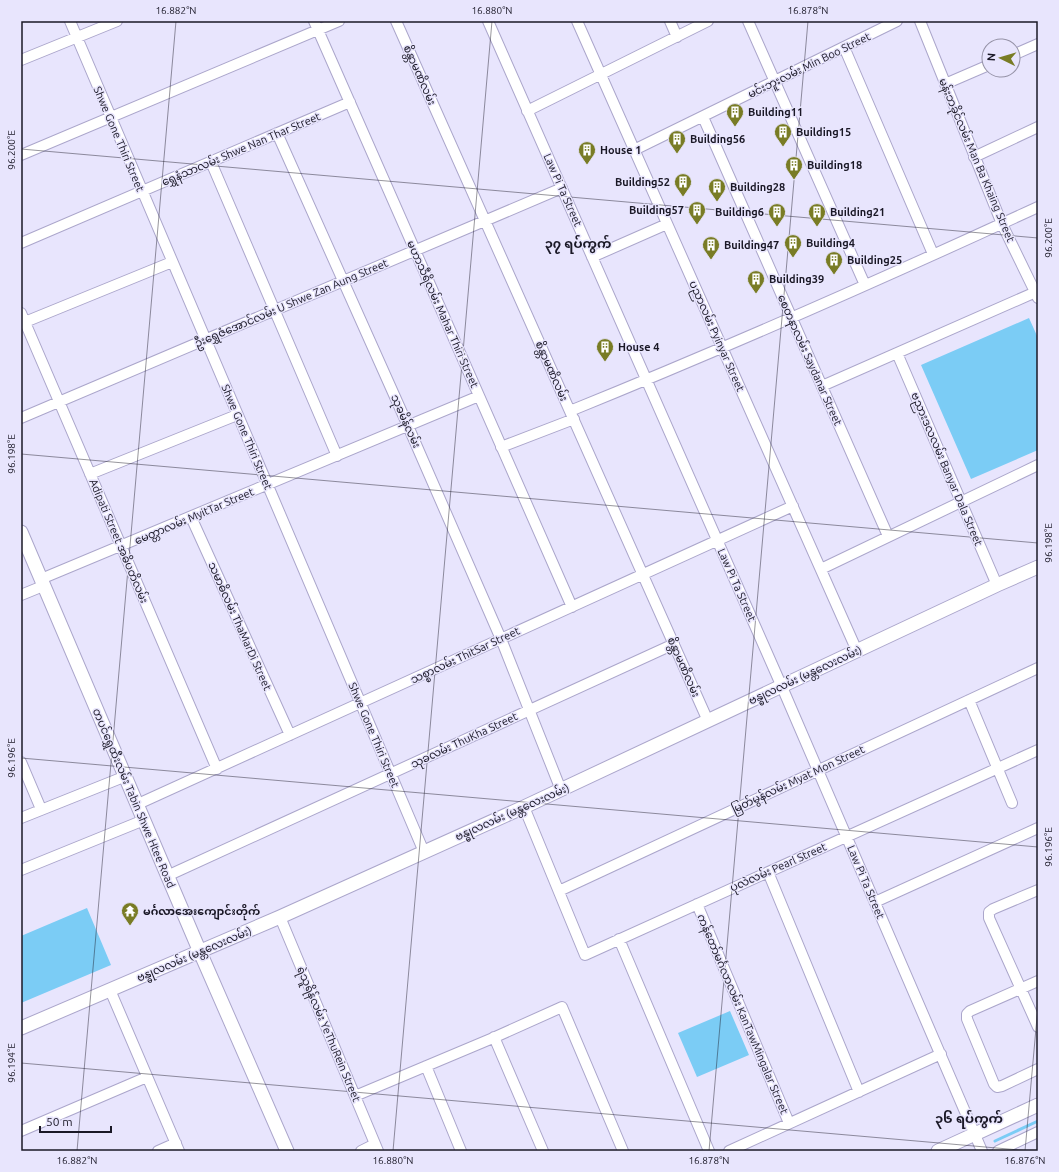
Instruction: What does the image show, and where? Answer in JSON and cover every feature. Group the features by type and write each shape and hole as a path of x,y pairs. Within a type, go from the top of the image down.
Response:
{"street":[{"name":"Shwe Gone Thiri Street","path":"70,21 110,118 424,852"},
{"path":"21,60 117,21"},
{"path":"21,155 110,118 316,25 339,21"},
{"name":"စိန္တာမဏိလမ်း","path":"396,21 708,721"},
{"name":"Law Pi Ta Street","path":"488,21 782,687 982,1151"},
{"name":"ပညာလမ်း Pyinyar Street","path":"577,21 857,651"},
{"path":"670,21 677,37"},
{"path":"527,111 708,21"},
{"path":"748,21 865,285"},
{"name":"မင်းဘူးလမ်း Min Boo Street","path":"634,150 897,21"},
{"name":"မန်းဘခိုင်လမ်း Man Ba Khaing Street","path":"920,21 1002,224 1037,294"},
{"name":"မဟာသီရိလမ်း Mahar Thiri Street","path":"316,25 572,607"},
{"path":"1021,51 1038,44"},
{"path":"844,47 933,254"},
{"path":"945,84 981,68"},
{"name":"ရွှေနံသာလမ်း Shwe Nan Thar Street","path":"21,243 350,102"},
{"name":"စေတနာလမ်း Saydanar Street","path":"703,117 888,536"},
{"path":"974,157 1038,127"},
{"name":"သုခမိန်လမ်း","path":"277,133 501,639 562,790"},
{"path":"211,162 337,456"},
{"name":"ဦးရွှေဇံအောင်လမ်း U Shwe Zan Aung Street","path":"21,418 562,188"},
{"path":"501,447 646,380 865,285 1038,207"},
{"path":"592,257 667,224"},
{"path":"23,317 172,262"},
{"path":"822,386 1037,294"},
{"name":"Adipati Street အဓိပတိလမ်း","path":"23,317 216,769"},
{"name":"ဗညားဒလလမ်း Banyar Dala Street","path":"897,353 997,585"},
{"name":"မေတ္တာလမ်း MyitTar Street","path":"21,595 42,582 121,546 479,396"},
{"path":"90,474 237,415"},
{"path":"820,568 1038,465"},
{"name":"သစ္စာလမ်း ThitSar Street","path":"138,804 793,506"},
{"name":"သမာဓိလမ်း ThaMarDi Street","path":"191,517 290,735"},
{"name":"တပင်ရွှေထီးလမ်း Tabin Shwe Htee Road","path":"21,532 138,804 167,876 287,1151"},
{"name":"ဗန္ဓုလလမ်း (မန္တလေးလမ်း)","path":"21,1028 280,917 562,790 1038,567"},
{"name":"သုခလမ်း ThuKha Street","path":"167,876 674,644"},
{"name":"မြတ်မွန်လမ်း Myat Mon Street","path":"559,891 1038,668"},
{"path":"969,700 1012,803"},
{"name":"ပုလဲလမ်း Pearl Street","path":"559,891 585,955 1038,750"},
{"path":"21,762 41,810"},
{"path":"21,818 126,776"},
{"path":"524,807 559,891"},
{"path":"21,870 144,820"},
{"path":"875,902 1038,828"},
{"path":"768,872 858,1092"},
{"path":"1038,890 989,912 989,918 1038,1027"},
{"name":"ကန်တော်မင်္ဂလာလမ်း KanTawMingalar Street","path":"698,904 789,1124"},
{"name":"ရဲသူရိန်လမ်း YeThuRein Street","path":"280,917 377,1148"},
{"path":"619,939 709,1151"},
{"path":"1038,981 970,1011 967,1014 967,1019 994,1084 997,1087 1038,1069"},
{"path":"110,990 178,1147 158,1151"},
{"path":"355,1096 494,1037 562,1006 623,1151"},
{"path":"494,1037 543,1151"},
{"path":"729,1151 940,1054"},
{"path":"426,1066 461,1151"},
{"path":"21,1131 148,1077"},
{"path":"938,1151 1038,1105"},
{"path":"998,1151 1038,1132"},
{"path":"360,1151 377,1148"}],"water":[{"path":"1029,318 1038,338 1038,450 971,479 921,365"},
{"path":"87,908 111,965 21,1003 21,936"},
{"path":"730,1011 749,1055 697,1077 678,1033"}],"waterway":[{"path":"995,1141 1038,1121"}],"place":[{"name":"Building11","path":"735,127"},
{"name":"Building15","path":"783,147"},
{"name":"Building56","path":"677,154"},
{"name":"House 1","path":"587,165"},
{"name":"Building18","path":"794,180"},
{"name":"Building52","path":"683,197"},
{"name":"Building28","path":"717,202"},
{"name":"Building57","path":"697,225"},
{"name":"Building6","path":"777,227"},
{"name":"Building21","path":"817,227"},
{"name":"Building4","path":"793,258"},
{"name":"Building47","path":"711,260"},
{"name":"Building25","path":"834,275"},
{"name":"Building39","path":"756,294"},
{"name":"House 4","path":"605,362"},
{"name":"မင်္ဂလာအေးကျောင်းတိုက်","path":"130,926"}],"district":[{"name":"၃၇ ရပ်ကွက်","path":"578,243"},
{"name":"၃၆ ရပ်ကွက်","path":"969,1118"}]}
